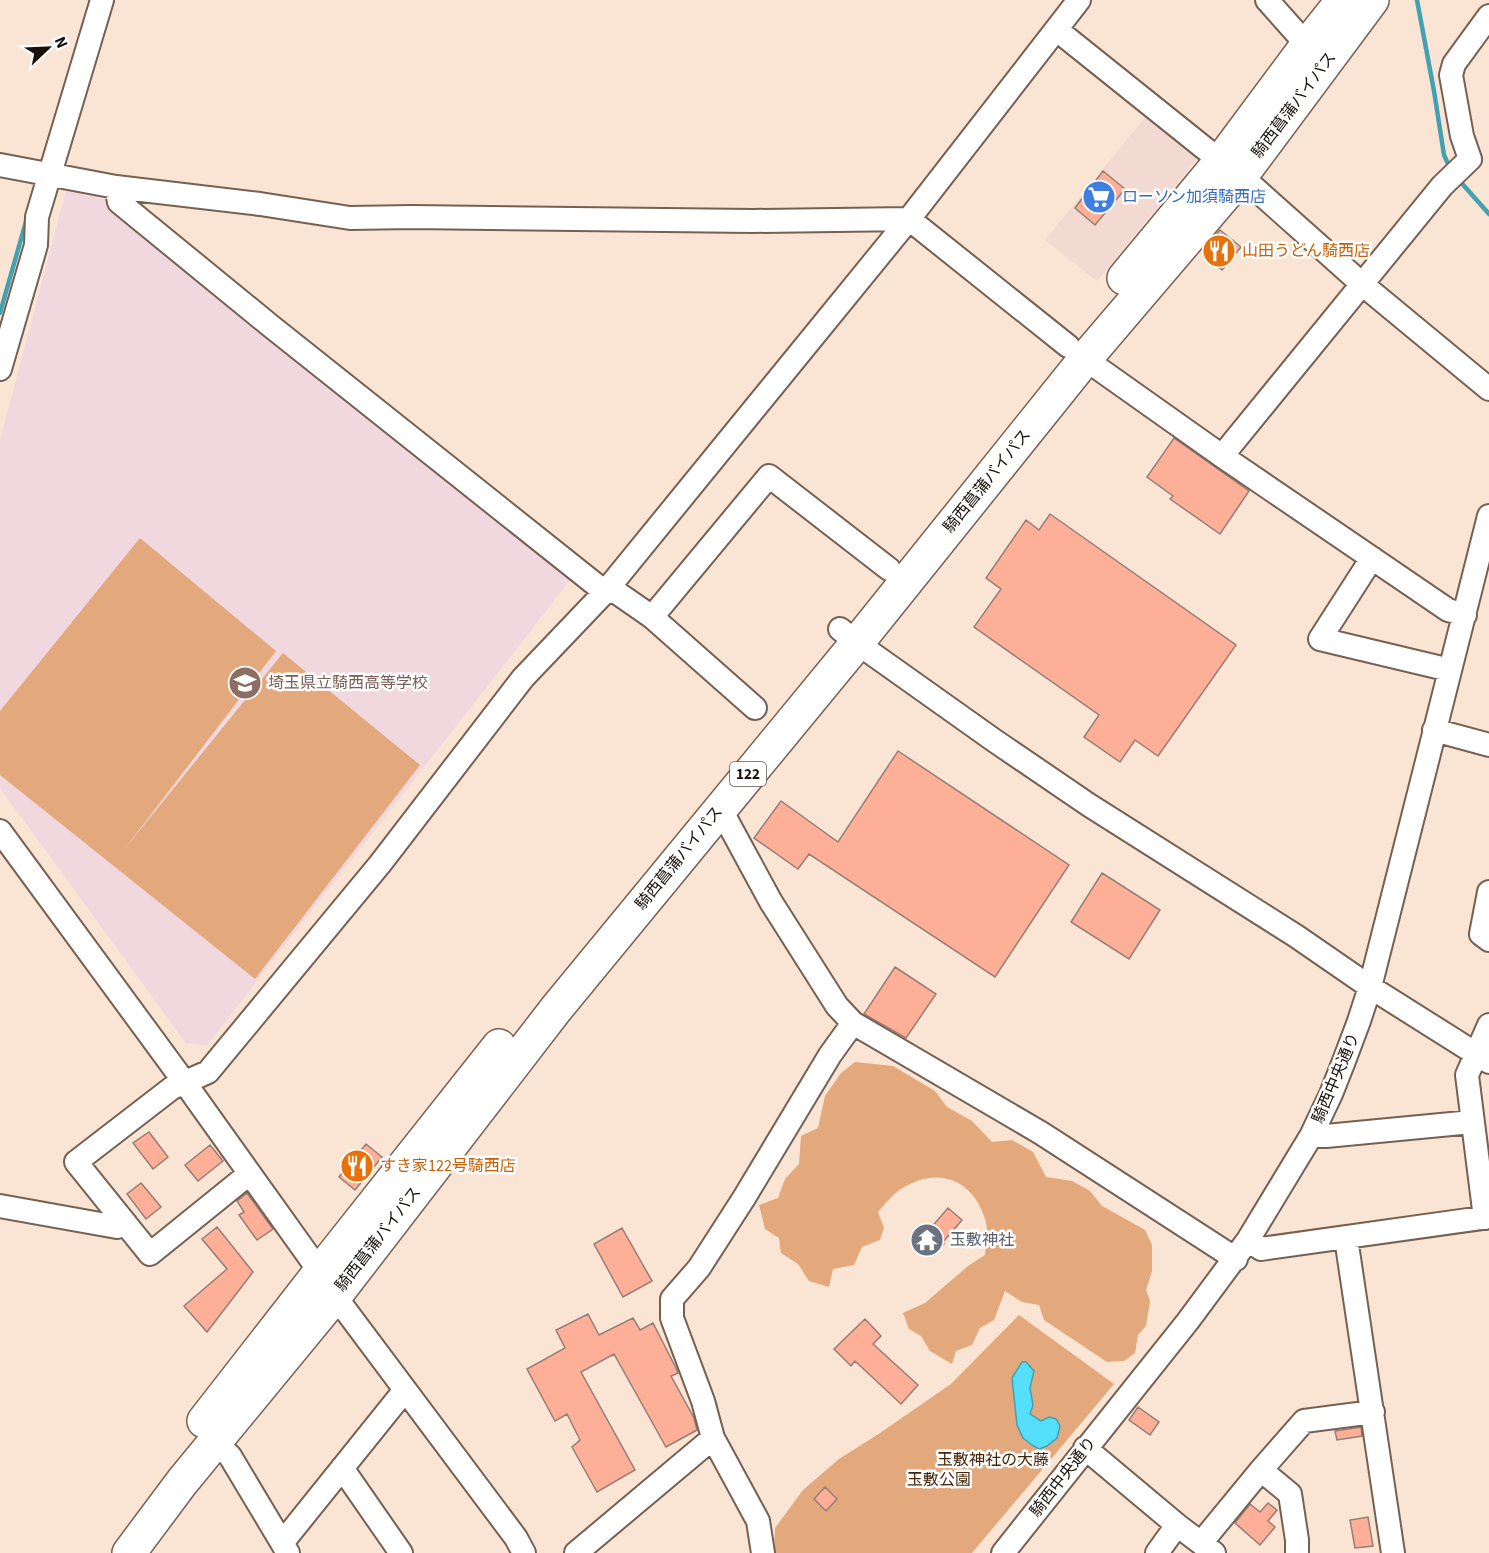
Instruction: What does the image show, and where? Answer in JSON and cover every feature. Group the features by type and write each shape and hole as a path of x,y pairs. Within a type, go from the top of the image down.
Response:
{"highway":[{"name":"騎西菖蒲バイパス","path":"1231,168 1308,44 1343,0"},
{"name":"騎西菖蒲バイパス","path":"129,1553 215,1442 327,1284 548,984 765,718 848,636 889,569 1076,353 1372,0"},
{"name":"騎西菖蒲バイパス","path":"103,1553 556,1009 720,808 848,636 1076,353"}],"street":[{"path":"0,369 36,245 37,217 102,0"},
{"path":"249,1174 150,1254 76,1162 172,1088 208,1072 380,864 523,678 605,592 909,219 1079,0"},
{"path":"1267,0 1308,44"},
{"path":"1222,456 1447,181 1470,159 1462,136 1451,75 1454,64 1489,16"},
{"path":"1057,30 1231,168 1362,284 1489,389"},
{"path":"0,165 116,187 260,204 350,218 753,221 909,219 1076,353 1448,610 1464,615"},
{"path":"116,187 119,202 272,327 605,592 616,592 652,617 754,708"},
{"path":"652,617 769,476 889,569"},
{"name":"騎西中央通り","path":"1003,1553 1188,1321 1242,1249 1311,1136 1331,1094 1370,987 1489,516"},
{"path":"1372,558 1320,639 1450,669"},
{"path":"848,636 994,741 1089,805 1296,936 1370,987 1483,1057"},
{"path":"1434,730 1489,745"},
{"path":"720,808 771,902 837,1006 853,1023 1242,1249 1261,1249 1346,1238 1487,1217 1467,1075 1483,1057 1489,1025"},
{"path":"0,831 185,1083 327,1284 516,1538 524,1553"},
{"path":"1489,892 1481,934 1489,940"},
{"path":"763,1553 758,1521 713,1438 703,1401 672,1318 672,1299 699,1268 830,1055 853,1023"},
{"path":"1311,1136 1472,1122"},
{"path":"0,1206 117,1227 126,1224"},
{"path":"1346,1238 1393,1553"},
{"path":"215,1442 230,1456 285,1548 342,1468 405,1390"},
{"path":"1085,1448 1208,1548 1261,1470 1304,1421 1373,1412"},
{"path":"576,1553 713,1438"},
{"path":"342,1468 401,1553"},
{"path":"1261,1470 1290,1494 1298,1553"},
{"path":"1157,1553 1177,1525"}],"shaded area":[{"path":"1148,114 1199,156 1097,281 1045,240"},
{"name":"埼玉県立騎西高等学校","path":"66,191 104,199 571,579 207,1045 186,1043 0,788 0,440"}],"green space":[{"path":"140,538 276,651 123,851 283,653 420,765 255,979 0,775 0,711"},
{"path":"855,1062 893,1066 935,1091 947,1107 972,1121 992,1142 1012,1140 1033,1152 1046,1177 1072,1181 1090,1191 1102,1206 1145,1230 1152,1245 1152,1271 1146,1290 1150,1301 1146,1326 1138,1335 1135,1353 1124,1361 1107,1362 1044,1320 1039,1305 1022,1302 1005,1291 994,1320 980,1328 972,1345 956,1351 952,1364 930,1351 921,1336 909,1329 903,1313 925,1303 968,1266 985,1255 987,1226 980,1208 964,1187 953,1181 929,1178 915,1182 895,1194 878,1212 884,1228 880,1240 862,1247 854,1265 833,1269 829,1287 809,1281 798,1264 781,1253 779,1238 765,1229 759,1205 778,1198 785,1179 799,1164 801,1136 818,1128 825,1096 841,1073"},
{"name":"玉敷公園","path":"1019,1315 1114,1384 972,1553 774,1553 775,1528 803,1490 839,1459 951,1384"}],"water":[{"path":"1022,1362 1026,1362 1034,1371 1030,1388 1033,1405 1030,1414 1041,1421 1049,1417 1056,1419 1060,1426 1057,1438 1039,1449 1023,1438 1017,1425 1012,1378"}],"building":[{"path":"1103,171 1125,189 1095,225 1075,208"},
{"path":"1220,230 1241,247 1222,270 1206,257 1210,251 1205,247"},
{"path":"1174,438 1249,491 1220,534 1170,499 1173,496 1147,477"},
{"path":"1050,514 1236,645 1158,756 1135,740 1120,762 1084,737 1099,715 974,627 1001,589 986,578 1026,520 1039,530"},
{"path":"898,751 1069,865 995,977 809,854 798,869 754,838 781,801 838,842"},
{"path":"1102,873 1160,910 1129,959 1071,922"},
{"path":"895,967 936,994 906,1038 864,1014"},
{"path":"149,1132 168,1157 153,1169 133,1143"},
{"path":"366,1144 382,1157 355,1190 339,1177"},
{"path":"210,1145 223,1161 198,1181 185,1165"},
{"path":"141,1183 161,1207 146,1219 127,1194"},
{"path":"247,1193 273,1229 257,1240 239,1215 244,1212 237,1201"},
{"path":"948,1208 962,1220 934,1255 914,1238 924,1226 929,1230"},
{"path":"217,1227 253,1272 207,1332 184,1306 227,1269 202,1239"},
{"path":"622,1228 652,1281 623,1297 594,1244"},
{"path":"588,1314 599,1335 633,1318 640,1330 653,1323 677,1370 678,1373 671,1376 694,1418 697,1430 666,1447 614,1354 581,1372 635,1470 597,1492 572,1447 580,1440 567,1414 555,1421 527,1369 565,1348 556,1330"},
{"path":"865,1319 881,1336 873,1344 918,1385 901,1404 855,1361 851,1366 834,1349"},
{"path":"1138,1407 1159,1422 1150,1435 1129,1420"},
{"path":"1361,1427 1362,1436 1337,1440 1335,1431"},
{"path":"825,1487 837,1499 826,1511 814,1499"},
{"path":"1268,1503 1277,1510 1268,1521 1275,1527 1260,1545 1235,1523 1250,1504 1260,1512"},
{"path":"1368,1517 1373,1546 1355,1548 1350,1520"}],"waterway":[{"path":"1417,0 1444,155 1450,168"},
{"path":"1458,179 1489,214"},
{"path":"0,313 27,218"}],"place":[{"name":"ローソン加須騎西店","path":"1099,197"},
{"name":"山田うどん騎西店","path":"1219,251"},
{"name":"埼玉県立騎西高等学校","path":"245,683"},
{"name":"すき家122号騎西店","path":"357,1166"},
{"name":"玉敷神社","path":"927,1240"}],"park label":[{"name":"玉敷神社の大藤","path":"993,1460"}]}
